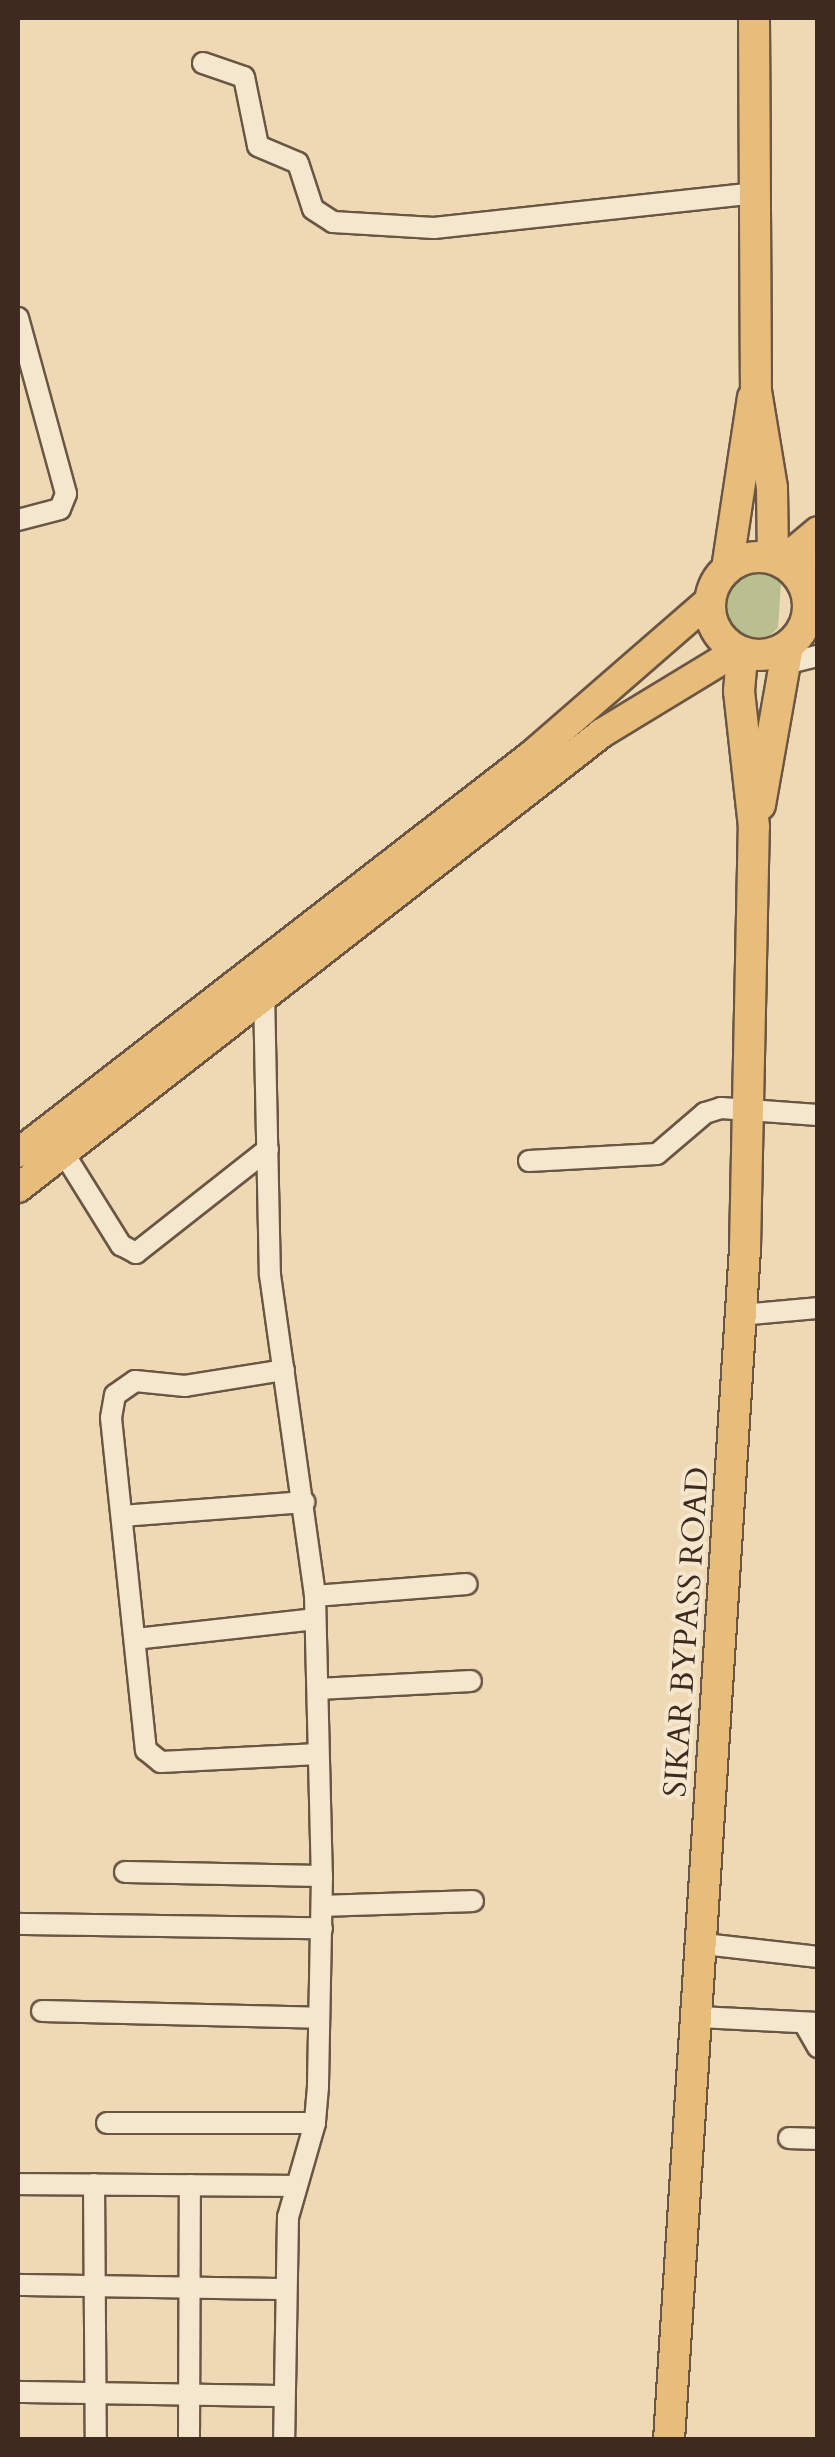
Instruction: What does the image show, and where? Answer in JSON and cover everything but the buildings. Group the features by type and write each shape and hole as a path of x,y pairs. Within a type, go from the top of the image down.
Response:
{"highway":[{"name":"SIKAR BYPASS ROAD","path":"754,18 756,391 772,488 808,607 754,827"},
{"name":"SIKAR BYPASS ROAD","path":"710,600 727,569 743,438 756,391"},
{"path":"727,569 748,558 793,565"},
{"path":"710,600 719,635 739,652 758,656 797,655"},
{"name":"SIKAR BYPASS ROAD","path":"668,2440 704,1944 741,1315 754,827 739,692 739,652"}],"main road":[{"path":"793,565 818,531"},
{"path":"18,1153 534,754 710,600"},
{"path":"18,1188 602,733 739,652"}],"street":[{"path":"203,63 244,76 258,146 298,163 313,210 333,222 434,228 756,193"},
{"path":"18,318 27,393 66,503 18,520"},
{"path":"264,994 270,1275 315,1596 322,1876 315,2124 294,2186 286,2289 284,2440"},
{"path":"529,1161 657,1154 705,1113 748,1108 818,1115"},
{"path":"63,1152 120,1245 136,1254 268,1149"},
{"path":"741,1315 818,1308"},
{"path":"284,1370 184,1386 123,1386 110,1406 152,1759 318,1754"},
{"path":"122,1516 304,1502"},
{"path":"315,1596 468,1584"},
{"path":"135,1639 316,1619"},
{"path":"318,1689 471,1682"},
{"path":"125,1872 322,1876"},
{"path":"322,1906 472,1902"},
{"path":"18,1924 322,1928"},
{"path":"704,1944 818,1958"},
{"path":"42,2011 319,2018"},
{"path":"699,2017 811,2023 818,2048"},
{"path":"106,2123 315,2124"},
{"path":"789,2138 818,2140"},
{"path":"18,2184 294,2186"},
{"path":"94,2184 96,2440"},
{"path":"190,2186 190,2440"},
{"path":"18,2286 286,2289"},
{"path":"18,2392 284,2396"}],"green space":[{"path":"752,559 777,572 781,583 778,628 757,647 730,639 723,624 725,577 738,562"}]}
